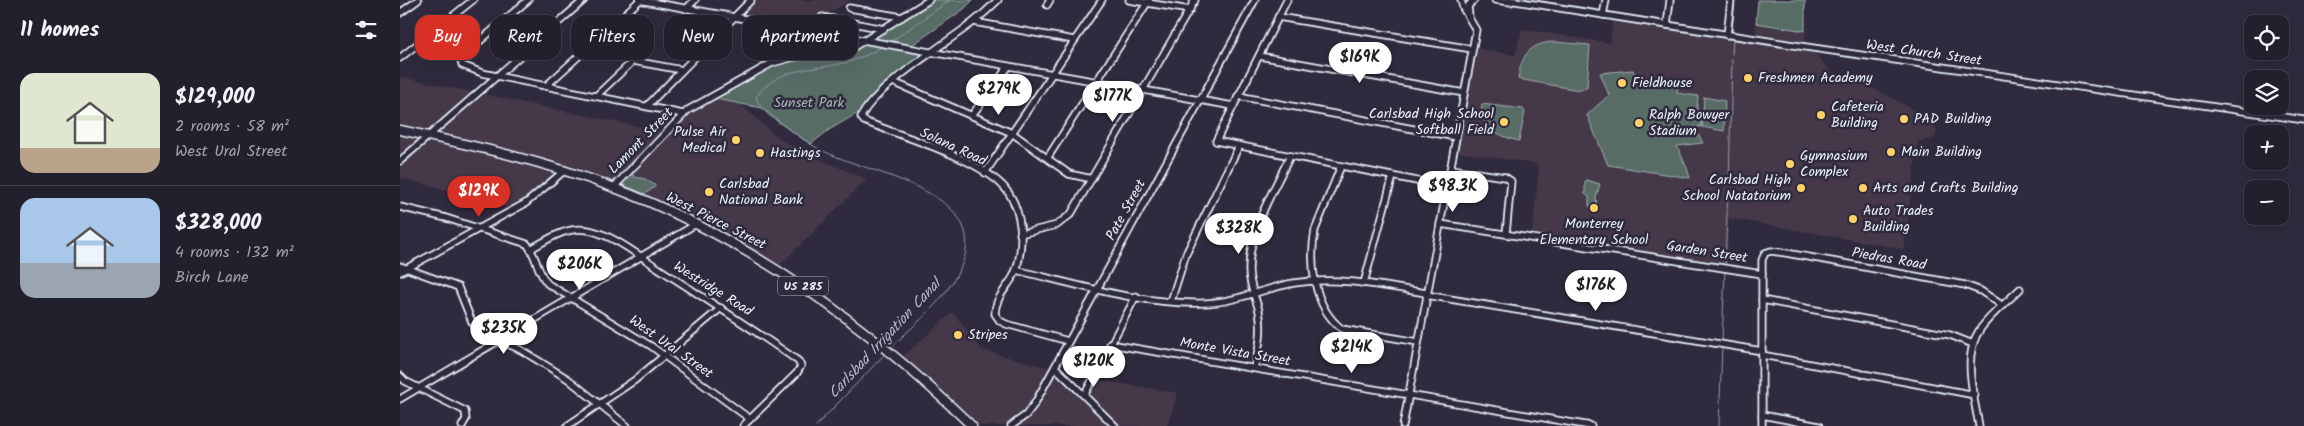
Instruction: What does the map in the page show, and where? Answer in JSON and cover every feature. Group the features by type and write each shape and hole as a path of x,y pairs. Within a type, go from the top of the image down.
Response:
{"highway":[{"name":"West Pierce Street","path":"400,130 489,149 564,171 613,188 696,224 776,268 848,317 894,354 972,426"}],"street":[{"path":"400,13 418,0"},
{"path":"400,58 473,0"},
{"path":"528,0 467,52 461,60 461,64 466,68 497,76 683,114"},
{"path":"400,161 584,0"},
{"path":"546,86 639,0 865,42 1233,106"},
{"path":"686,9 695,0"},
{"path":"647,106 751,0"},
{"name":"Lamont Street","path":"613,188 683,114 772,64 794,57 844,50 865,42 929,0"},
{"name":"Solana Road","path":"998,0 974,22 893,82 863,110 861,120 947,154 985,173 1000,184 1009,194 1017,214 1020,234 1016,270 994,309 997,318 1006,324 1068,341"},
{"path":"985,173 1102,0"},
{"path":"1129,0 1190,10"},
{"path":"1020,234 1048,229 1064,221 1071,214 1195,0"},
{"name":"Pate Street","path":"1010,426 1031,409 1255,0"},
{"path":"1287,0 1216,141 1447,187"},
{"path":"1403,426 1476,30 1462,9 1461,0"},
{"path":"1469,17 1468,6 1474,0"},
{"name":"West Church Street","path":"1495,0 1541,3"},
{"name":"West Church Street","path":"1509,0 1541,3 1667,25 2304,120"},
{"path":"1603,15 1606,0"},
{"path":"1667,25 1670,0"},
{"path":"1727,34 1731,0"},
{"path":"1048,157 1148,2"},
{"path":"849,8 902,17"},
{"path":"1278,17 1472,49"},
{"path":"974,22 1074,40"},
{"path":"858,24 884,29"},
{"path":"1259,56 1464,93"},
{"path":"596,96 633,61 682,70"},
{"path":"972,115 1008,67"},
{"path":"893,82 1012,133 1048,157 1069,174 1092,179"},
{"path":"1238,96 1456,137"},
{"path":"1171,301 1186,254 1240,146"},
{"path":"1254,368 1261,333 1261,319 1249,276 1251,249 1263,215 1290,156"},
{"path":"1341,166 1313,236 1312,257 1324,312 1336,327 1418,342"},
{"path":"1451,169 1505,177 1511,181 1506,234"},
{"path":"400,272 526,203 564,171"},
{"path":"1364,283 1393,176"},
{"path":"400,207 482,228 519,240 531,249"},
{"path":"400,399 696,224"},
{"name":"Garden Street","path":"1440,224 1762,274"},
{"name":"Westridge Road","path":"531,249 559,233 580,228 616,242 721,308 779,346 798,361 801,366 797,374 743,426"},
{"name":"West Ural Street","path":"531,249 544,281 664,356 750,419"},
{"name":"Piedras Road","path":"1762,274 1762,256 1771,251 1965,285 1981,290 2003,306"},
{"path":"400,266 458,287 475,327 532,357 584,390 627,426"},
{"path":"1016,270 1097,289 1171,301 1214,302 1294,283 1317,281 1364,283 1762,353 1975,395"},
{"path":"1762,274 1762,426"},
{"path":"1979,426 1971,369 1974,344 1981,329 2020,289"},
{"path":"1084,394 1136,296"},
{"path":"1762,300 1950,335 1974,344"},
{"path":"567,426 601,404 664,356 721,308"},
{"name":"Monte Vista Street","path":"1110,344 1591,426"},
{"path":"1055,367 1115,426"},
{"path":"400,376 419,388 465,411 466,419 462,426"},
{"path":"1762,415 1819,426"}],"shaded area":[{"path":"751,0 850,0 826,15 742,15 742,19 734,17"},
{"path":"1758,0 1805,0 1805,42 1837,78 1861,82 1921,113 1933,124 1937,132 1935,138 1918,142 1904,249 1728,218 1727,265 1532,236 1539,167 1537,164 1457,152 1476,48 1515,55 1522,29 1610,43 1613,19 1755,43"},
{"path":"400,77 665,132 680,116 710,98 739,103 775,135 799,151 867,179 777,268 696,224 564,171 516,210 400,178"},
{"path":"953,312 982,350 1053,369 1084,394 1092,379 1178,393 1167,426 972,426 900,359"}],"green space":[{"name":"Sunset Park","path":"929,0 973,0 964,9 908,48 931,53 863,110 829,130 811,144 762,108 710,98 772,63 789,60 858,60 858,42"},
{"path":"1758,0 1805,0 1805,31 1756,23"},
{"path":"1556,42 1590,45 1587,87 1578,90 1518,79 1524,57 1528,52 1540,45"},
{"name":"Ralph Bowyer Stadium","path":"1633,70 1637,78 1678,86 1677,93 1698,96 1697,111 1702,112 1701,127 1694,127 1703,143 1677,146 1690,178 1608,165 1587,115 1609,95 1600,73"},
{"path":"1704,97 1725,101 1724,131 1702,127"},
{"name":"Carlsbad High School Softball Field","path":"1482,104 1523,109 1525,112 1519,141 1498,134 1487,125 1482,112"},
{"path":"633,173 634,177 645,179 656,186 645,194 623,185"},
{"path":"1585,181 1600,184 1596,197 1597,207 1589,206 1589,197 1585,194"}],"waterway":[{"name":"Carlsbad Irrigation Canal","path":"889,43 950,0"},
{"path":"1732,33 1735,0"},
{"path":"1732,54 1733,39"},
{"name":"Carlsbad Irrigation Canal","path":"883,46 846,63 784,75 765,87 756,97 761,107 769,115 819,149 933,195 953,211 965,230 965,254 952,283 930,310 889,349"},
{"path":"1729,185 1732,59"},
{"path":"1725,264 1728,190"},
{"path":"1722,340 1725,271"},
{"path":"1719,426 1722,348"},
{"name":"Carlsbad Irrigation Canal","path":"816,426 885,354"}],"place":[{"name":"Freshmen Academy","path":"1748,78"},
{"name":"Fieldhouse","path":"1622,83"},
{"name":"Cafeteria Building","path":"1821,115"},
{"name":"PAD Building","path":"1904,119"},
{"name":"Carlsbad High School Softball Field","path":"1504,122"},
{"name":"Ralph Bowyer Stadium","path":"1639,123"},
{"name":"Pulse Air Medical","path":"736,140"},
{"name":"Main Building","path":"1891,152"},
{"name":"Hastings","path":"760,153"},
{"name":"Gymnasium Complex","path":"1790,164"},
{"name":"Carlsbad High School Natatorium","path":"1801,188"},
{"name":"Arts and Crafts Building","path":"1863,188"},
{"name":"Carlsbad National Bank","path":"709,192"},
{"name":"Monterrey Elementary School","path":"1594,208"},
{"name":"Auto Trades Building","path":"1853,219"},
{"name":"Stripes","path":"958,335"}]}
